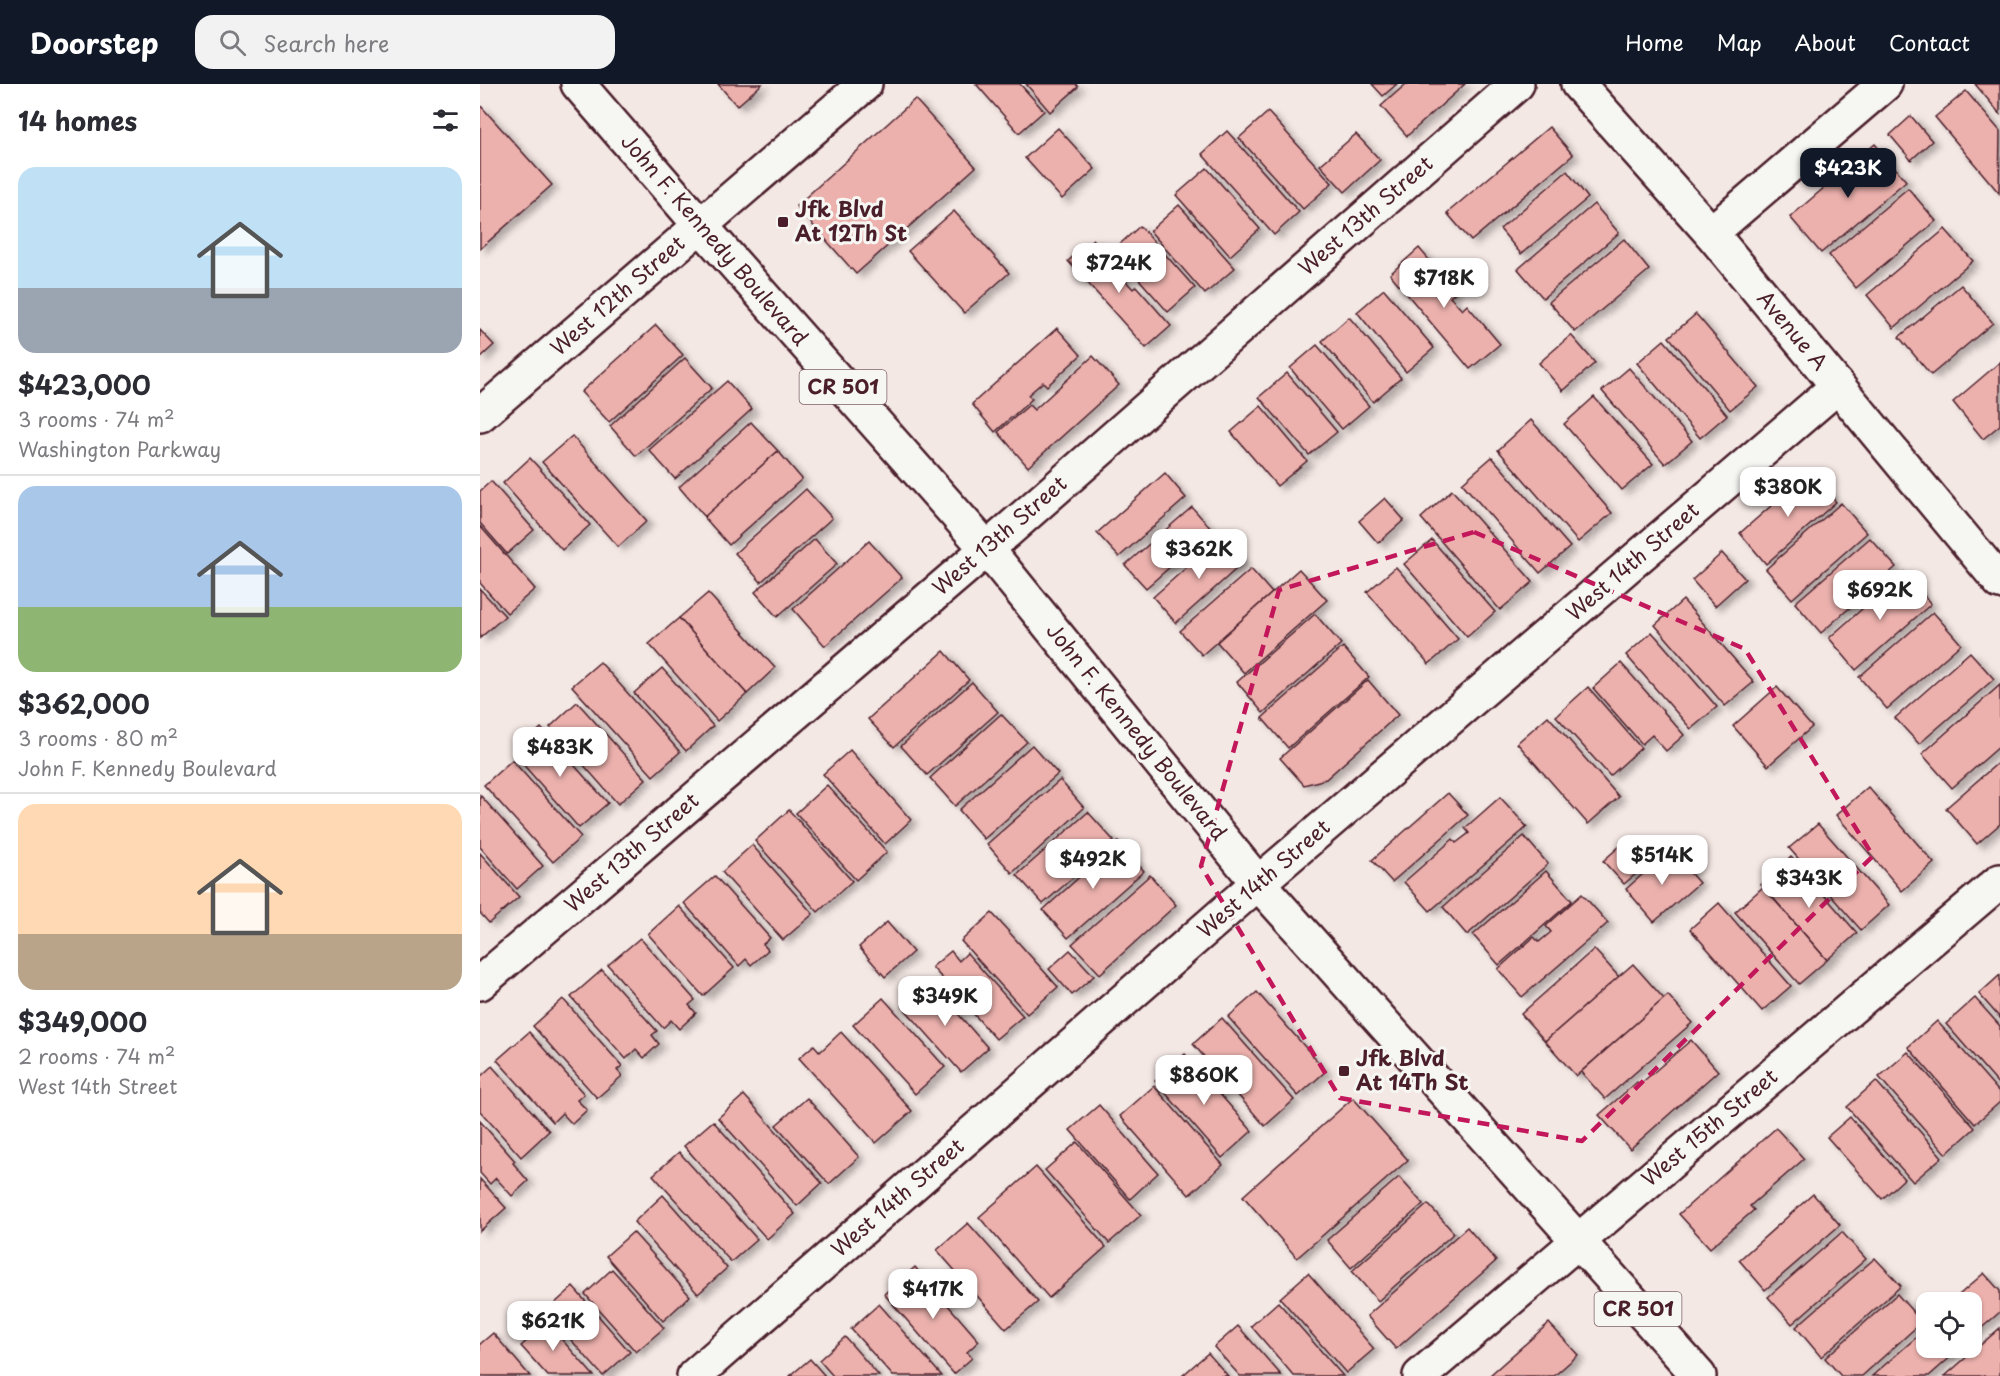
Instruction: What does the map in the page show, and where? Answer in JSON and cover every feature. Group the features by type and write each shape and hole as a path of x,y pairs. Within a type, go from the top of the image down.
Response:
{"street":[{"name":"John F. Kennedy Boulevard","path":"578,84 987,549 1258,883 1699,1376"},
{"name":"West 12th Street","path":"480,415 865,84"},
{"name":"West 13th Street","path":"480,983 987,549 1517,84"},
{"name":"Avenue A","path":"1578,84 1711,233 2000,582"},
{"path":"1711,233 1885,84"},
{"name":"West 14th Street","path":"694,1376 1258,883 1838,386"},
{"name":"West 15th Street","path":"1420,1376 2000,881"}],"highlighted area":[{"path":"1474,532 1745,649 1873,856 1582,1141 1340,1098 1201,866 1279,590"}],"building":[{"path":"718,84 762,84 737,106"},
{"path":"976,84 1020,84 1044,111 1019,133"},
{"path":"1026,84 1076,84 1078,87 1050,112"},
{"path":"1372,84 1397,84 1383,96"},
{"path":"1406,84 1465,84 1407,136 1381,106"},
{"path":"1975,84 2000,84 2000,114"},
{"path":"1966,91 2000,131 1999,193 1935,117"},
{"path":"915,99 976,167 856,274 796,206"},
{"path":"480,105 552,185 480,249"},
{"path":"1268,112 1332,183 1303,209 1239,138"},
{"path":"1911,116 1932,141 1911,160 1890,135"},
{"path":"1549,127 1573,155 1471,241 1447,213"},
{"path":"1058,128 1095,169 1062,199 1025,158"},
{"path":"1227,131 1299,212 1274,235 1202,154"},
{"path":"1356,134 1380,160 1345,192 1320,165"},
{"path":"1875,144 1906,181 1821,253 1790,217"},
{"path":"1207,168 1260,229 1230,256 1176,195"},
{"path":"1567,171 1588,198 1521,254 1500,229"},
{"path":"1908,188 1936,221 1856,288 1829,255"},
{"path":"1594,204 1619,233 1543,298 1518,269"},
{"path":"1179,205 1235,268 1205,294 1150,231"},
{"path":"954,211 1009,273 964,313 908,251"},
{"path":"1140,226 1195,288 1168,312 1113,250"},
{"path":"1945,229 1973,261 1894,328 1867,295"},
{"path":"1093,239 1123,272 1120,275 1133,289 1136,286 1171,326 1146,348 1068,261"},
{"path":"1624,239 1649,270 1575,332 1549,302"},
{"path":"1419,248 1456,292 1450,297 1462,310 1467,305 1500,344 1470,369 1390,274"},
{"path":"1961,285 1993,323 1931,375 1899,337"},
{"path":"1384,289 1434,348 1406,372 1357,312"},
{"path":"1696,314 1758,387 1730,410 1669,337"},
{"path":"1349,317 1401,378 1373,402 1322,341"},
{"path":"656,325 683,355 609,422 581,392"},
{"path":"1057,328 1081,355 1047,386 1043,382 1028,395 1032,399 995,432 972,404"},
{"path":"480,330 494,345 480,358"},
{"path":"1571,335 1595,363 1563,391 1539,363"},
{"path":"1664,340 1727,415 1700,438 1637,363"},
{"path":"1317,345 1369,406 1342,429 1290,368"},
{"path":"1093,356 1119,385 1028,467 998,432 1029,405 1034,410"},
{"path":"685,358 712,388 636,456 610,426"},
{"path":"2000,362 2000,425 1983,439 1953,402"},
{"path":"1629,368 1692,441 1665,464 1602,391"},
{"path":"1287,373 1337,432 1309,455 1259,397"},
{"path":"727,381 752,409 675,479 649,450"},
{"path":"1594,397 1653,464 1622,490 1564,424"},
{"path":"1261,406 1307,461 1277,486 1231,432"},
{"path":"1531,420 1612,513 1578,542 1498,450"},
{"path":"751,422 778,451 705,517 679,487"},
{"path":"572,436 647,521 618,547 542,462"},
{"path":"778,451 802,479 729,545 704,517"},
{"path":"1492,457 1570,547 1540,573 1462,483"},
{"path":"530,458 590,525 562,550 503,483"},
{"path":"1810,472 1836,502 1766,564 1740,533"},
{"path":"1165,473 1186,498 1119,557 1097,533"},
{"path":"491,481 534,530 507,554 480,523 480,491"},
{"path":"806,489 832,518 761,582 735,553"},
{"path":"1452,490 1533,582 1500,610 1421,518"},
{"path":"1385,498 1404,520 1378,543 1359,521"},
{"path":"1841,503 1867,533 1792,599 1766,569"},
{"path":"1192,507 1212,530 1146,588 1125,565"},
{"path":"480,526 535,589 507,613 480,583"},
{"path":"1222,536 1244,562 1176,623 1153,597"},
{"path":"1870,538 1896,567 1821,633 1795,603"},
{"path":"815,539 837,564 777,617 755,592"},
{"path":"1432,540 1495,612 1467,637 1404,564"},
{"path":"869,541 902,578 825,646 793,609"},
{"path":"1722,553 1745,579 1715,606 1692,580"},
{"path":"1396,567 1458,639 1429,664 1367,592"},
{"path":"1251,569 1272,593 1202,655 1180,631"},
{"path":"1299,569 1327,600 1244,673 1217,642"},
{"path":"1904,572 1931,604 1856,670 1829,638"},
{"path":"480,589 505,616 480,638"},
{"path":"708,593 775,668 747,694 679,618"},
{"path":"1683,600 1754,682 1725,706 1655,625"},
{"path":"1933,612 1961,644 1887,709 1859,677"},
{"path":"1315,614 1341,644 1263,713 1237,682"},
{"path":"679,618 747,694 717,721 649,644"},
{"path":"1652,632 1717,707 1691,729 1626,655"},
{"path":"1343,647 1369,677 1288,748 1262,718"},
{"path":"944,651 969,680 894,747 868,719"},
{"path":"1970,652 1994,679 1919,744 1895,718"},
{"path":"600,662 680,752 653,776 572,686"},
{"path":"1621,663 1684,735 1666,751 1652,735 1642,744 1593,688"},
{"path":"662,668 713,726 686,751 634,693"},
{"path":"1368,680 1398,715 1326,779 1304,785 1280,758"},
{"path":"972,682 998,712 927,775 901,746"},
{"path":"2000,685 2000,746 1952,788 1922,754"},
{"path":"1588,687 1641,748 1610,776 1556,716"},
{"path":"1777,687 1812,727 1768,766 1733,726"},
{"path":"577,702 646,779 618,804 550,727"},
{"path":"1001,714 1027,742 955,806 930,778"},
{"path":"1548,716 1619,797 1588,824 1517,743"},
{"path":"541,728 608,803 579,828 513,753"},
{"path":"1032,745 1058,774 984,839 959,810"},
{"path":"850,750 911,820 885,844 823,774"},
{"path":"512,760 581,837 553,862 484,785"},
{"path":"2000,761 2000,824 1977,844 1946,808"},
{"path":"1060,780 1084,808 1012,873 987,844"},
{"path":"827,785 887,852 856,880 796,813"},
{"path":"1868,787 1934,863 1902,891 1836,815"},
{"path":"1448,793 1468,815 1392,882 1372,860"},
{"path":"480,795 543,866 517,889 480,847"},
{"path":"1500,797 1527,827 1430,911 1404,882 1453,839 1456,843 1469,833 1465,828"},
{"path":"789,810 852,881 818,912 755,841"},
{"path":"1088,812 1114,841 1043,904 1017,875"},
{"path":"1818,824 1889,905 1861,930 1789,848"},
{"path":"1524,836 1548,864 1467,935 1443,907"},
{"path":"1629,838 1650,862 1624,884 1603,861"},
{"path":"1118,842 1144,871 1068,938 1043,910"},
{"path":"752,845 813,914 783,940 722,872"},
{"path":"1670,850 1699,883 1654,922 1626,889"},
{"path":"480,853 519,897 489,923 480,913"},
{"path":"1791,857 1857,933 1827,960 1761,884"},
{"path":"1546,871 1572,901 1499,965 1473,935"},
{"path":"1150,875 1176,905 1100,974 1072,944"},
{"path":"715,876 770,938 763,944 768,950 751,965 746,959 739,966 684,903"},
{"path":"1763,887 1827,960 1799,984 1735,912"},
{"path":"1582,894 1608,923 1522,997 1498,969 1534,937 1539,942 1551,932 1546,926"},
{"path":"1719,903 1791,986 1762,1011 1690,929"},
{"path":"679,906 734,968 703,996 648,934"},
{"path":"992,913 1058,987 1027,1014 961,941"},
{"path":"887,922 913,952 885,977 859,947"},
{"path":"640,938 695,1000 689,1005 696,1013 679,1029 671,1020 663,1028 608,965"},
{"path":"1594,949 1619,977 1545,1041 1521,1014"},
{"path":"1070,950 1094,976 1072,995 1049,969"},
{"path":"951,951 959,961 967,953 1023,1016 996,1039 932,967"},
{"path":"1633,964 1664,999 1576,1076 1545,1041"},
{"path":"602,970 657,1031 652,1035 659,1044 644,1058 636,1049 626,1059 571,997"},
{"path":"2000,975 2000,1018 1979,994"},
{"path":"930,982 988,1048 961,1072 902,1006"},
{"path":"1257,992 1326,1071 1298,1096 1228,1017"},
{"path":"1668,995 1692,1023 1605,1099 1581,1072"},
{"path":"883,998 945,1067 915,1094 853,1025"},
{"path":"1975,998 2000,1026 2000,1086 1946,1024"},
{"path":"563,999 622,1066 617,1070 622,1076 597,1098 533,1026"},
{"path":"1222,1018 1294,1100 1265,1126 1193,1044"},
{"path":"1937,1021 2000,1093 2000,1102 1975,1124 1908,1047"},
{"path":"529,1032 584,1094 577,1100 587,1110 572,1124 562,1113 553,1122 497,1060"},
{"path":"841,1032 912,1111 876,1143 799,1058 814,1045 820,1052"},
{"path":"1691,1040 1718,1071 1630,1149 1599,1115 1637,1082 1639,1085"},
{"path":"1908,1052 1975,1128 1946,1154 1879,1077"},
{"path":"1185,1054 1252,1131 1222,1158 1155,1081"},
{"path":"492,1066 549,1131 521,1157 480,1111 480,1077"},
{"path":"1876,1081 1942,1157 1913,1182 1847,1107"},
{"path":"1154,1086 1223,1165 1189,1195 1120,1116"},
{"path":"744,1095 822,1183 797,1206 718,1118"},
{"path":"807,1098 859,1157 829,1184 776,1125"},
{"path":"1353,1098 1408,1160 1297,1258 1243,1196"},
{"path":"1099,1105 1158,1173 1130,1199 1070,1130"},
{"path":"1850,1117 1904,1179 1882,1199 1827,1137"},
{"path":"480,1121 515,1161 513,1163 528,1181 512,1196 496,1178 490,1184 480,1173"},
{"path":"713,1121 795,1214 767,1239 684,1146"},
{"path":"1776,1128 1804,1159 1750,1206 1754,1210 1710,1248 1679,1214"},
{"path":"1077,1142 1141,1215 1109,1243 1045,1170"},
{"path":"679,1152 757,1239 731,1262 653,1175"},
{"path":"1036,1167 1106,1247 1049,1298 979,1217"},
{"path":"1399,1177 1423,1204 1351,1268 1327,1240"},
{"path":"480,1179 506,1208 480,1231"},
{"path":"1813,1194 1840,1225 1765,1290 1739,1260"},
{"path":"663,1195 727,1268 698,1294 634,1222"},
{"path":"1428,1204 1454,1233 1378,1301 1352,1271"},
{"path":"968,1223 1038,1302 1006,1329 937,1250"},
{"path":"1467,1227 1496,1261 1396,1349 1367,1316"},
{"path":"633,1232 690,1296 663,1321 606,1256"},
{"path":"1842,1232 1866,1259 1792,1324 1768,1297"},
{"path":"1875,1258 1901,1286 1821,1357 1796,1327"},
{"path":"915,1267 979,1341 967,1352 972,1358 954,1374 884,1294"},
{"path":"612,1269 664,1328 636,1352 585,1294"},
{"path":"1308,1273 1374,1349 1346,1373 1280,1298"},
{"path":"1984,1273 2000,1291 2000,1312 1982,1328 1982,1292 1962,1292"},
{"path":"573,1287 630,1352 603,1376 564,1332 572,1324 554,1304"},
{"path":"1897,1294 1916,1315 1916,1327 1862,1376 1841,1376 1825,1358"},
{"path":"1278,1302 1343,1376 1294,1376 1251,1326"},
{"path":"879,1304 942,1376 893,1376 851,1329"},
{"path":"542,1317 594,1376 548,1376 521,1346 532,1336 527,1330"},
{"path":"1549,1323 1578,1355 1554,1376 1489,1376"},
{"path":"1238,1326 1282,1376 1240,1376 1214,1347"},
{"path":"2000,1328 2000,1376 1945,1376 1966,1358 1982,1358 1982,1344"},
{"path":"493,1333 530,1376 482,1376 480,1374 480,1344"},
{"path":"845,1337 879,1376 833,1376 819,1360"},
{"path":"1916,1338 1916,1358 1949,1358 1929,1376 1872,1376"},
{"path":"1208,1353 1228,1376 1182,1376"},
{"path":"810,1359 825,1376 790,1376"}],"place":[{"name":"Jfk Blvd At 12Th St","path":"783,222"},
{"name":"Jfk Blvd At 14Th St","path":"1344,1071"}]}
